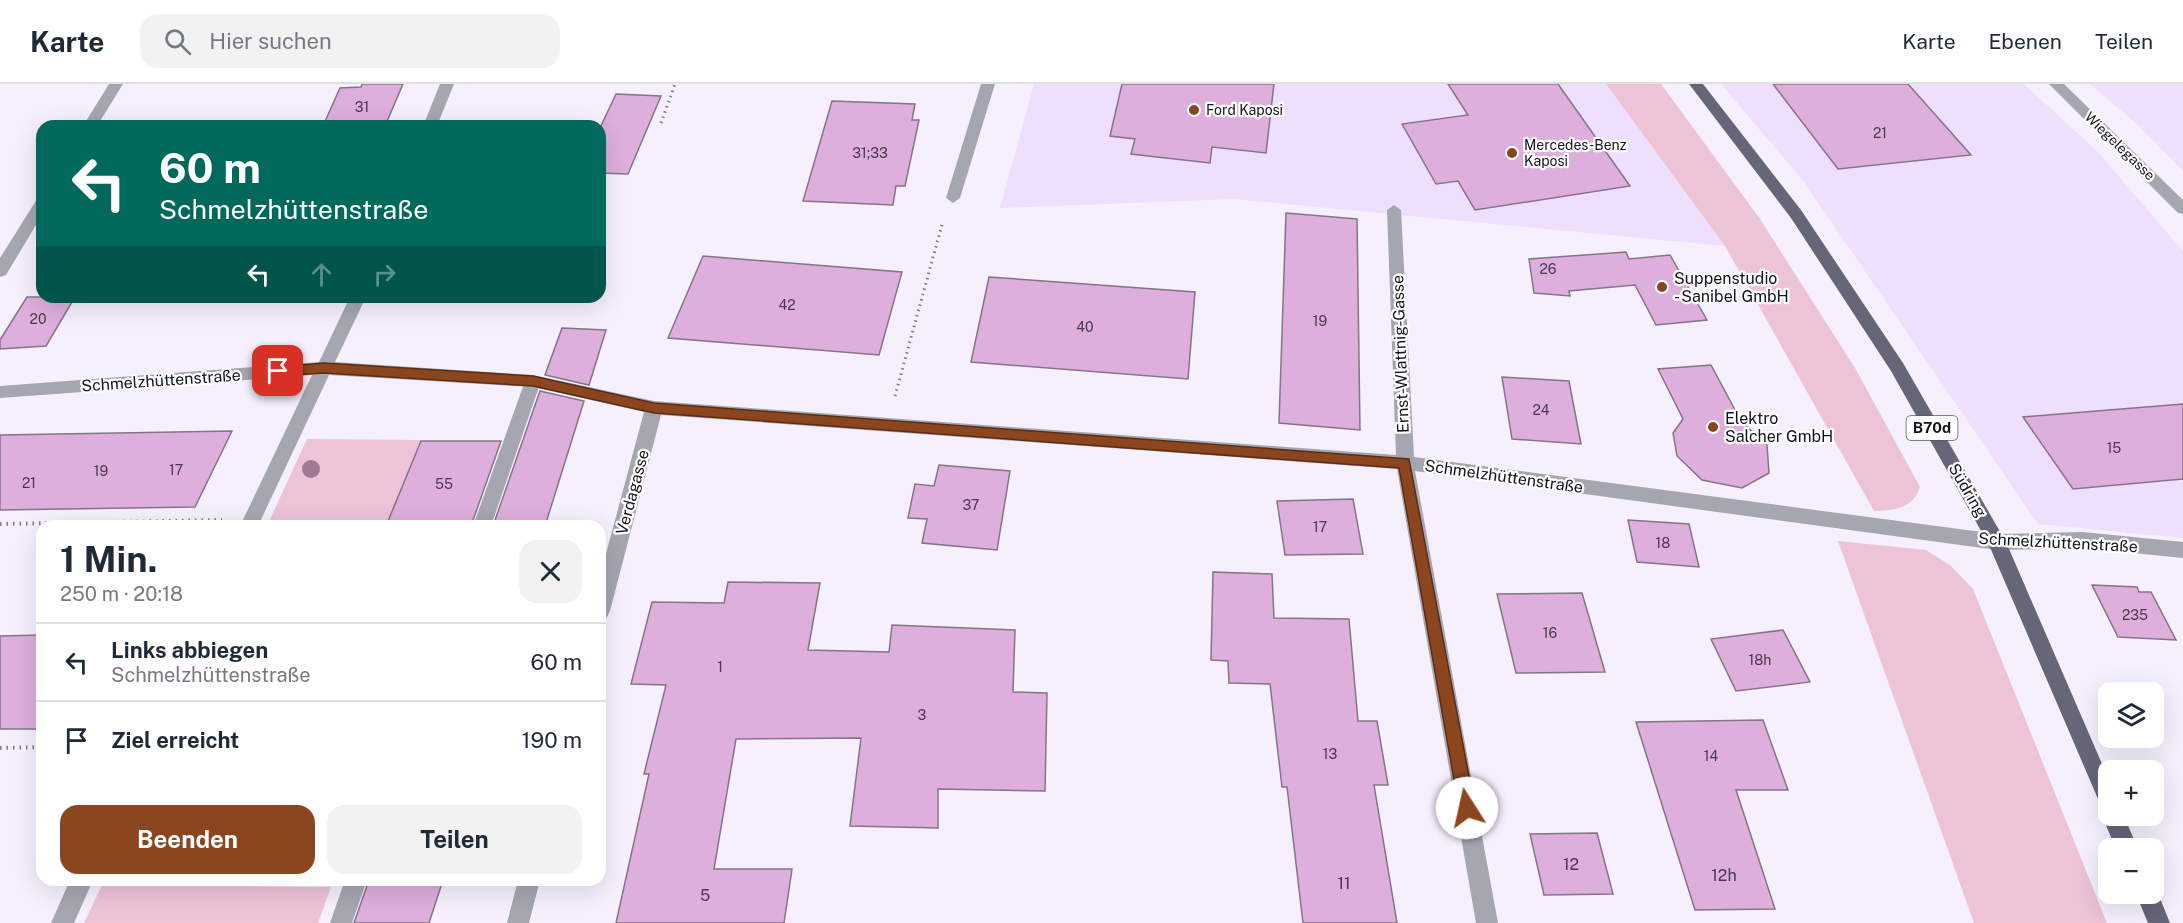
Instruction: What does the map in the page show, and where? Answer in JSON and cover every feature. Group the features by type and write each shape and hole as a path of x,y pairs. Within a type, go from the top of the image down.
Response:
{"main road":[{"name":"Südring","path":"1696,84 1796,214 1891,357 1997,542 2098,780"},
{"path":"2151,904 2159,923"}],"street":[{"path":"94,120 116,84"},
{"path":"432,120 447,84"},
{"path":"953,198 988,84"},
{"name":"Wiegelegasse","path":"2056,84 2109,133 2183,209"},
{"name":"Ernst-Wlattnig-Gasse","path":"1395,210 1405,463 1487,923"},
{"path":"0,271 36,213"},
{"path":"252,520 355,303"},
{"name":"Schmelzhüttenstraße","path":"0,392 324,368 533,381 654,408 1405,463 1997,542 2083,540 2183,550"},
{"path":"484,520 533,381"},
{"name":"Verdagasse","path":"606,588 654,408"},
{"path":"62,923 79,886"},
{"path":"341,923 354,886"},
{"path":"518,923 527,886"}],"path":[{"path":"662,123 675,84"},
{"path":"887,425 944,216 953,198"},
{"path":"0,524 36,524"},
{"path":"0,748 36,747"}],"shaded area":[{"path":"1034,84 1606,84 1725,246 1234,199 1000,208"},
{"path":"1606,84 1661,84 1760,219 1855,368 1920,487 1908,504 1896,509 1874,511 1725,246"},
{"path":"1721,84 2024,84 2099,153 2183,251 2183,538 2038,524 1804,182"},
{"path":"2090,84 2183,84 2183,171 2139,126"},
{"path":"307,439 421,440 388,520 270,520"},
{"path":"1838,541 1926,550 1951,566 1973,589 2107,923 1974,923"},
{"path":"102,886 331,887 318,923 84,923"}],"building":[{"path":"362,84 403,84 388,120 326,120 340,88 361,87"},
{"name":"Ford Kaposi","path":"1122,84 1274,84 1266,153 1212,147 1210,163 1131,154 1135,139 1110,136"},
{"name":"Mercedes-Benz Kaposi","path":"1448,84 1558,84 1630,186 1475,210 1458,181 1436,184 1402,124 1468,115"},
{"path":"1773,84 1908,84 1971,155 1838,169"},
{"path":"616,94 661,96 628,174 606,173 606,120 604,120"},
{"path":"832,101 915,104 912,120 919,120 905,186 896,186 893,205 803,201"},
{"path":"1286,213 1357,219 1360,430 1279,423"},
{"name":"Suppenstudio - Sanibel GmbH","path":"1626,252 1629,259 1670,255 1707,320 1656,325 1635,285 1569,291 1570,296 1534,293 1529,259"},
{"path":"703,256 902,272 879,355 668,338"},
{"path":"989,277 1195,292 1188,379 971,362"},
{"path":"27,297 36,297 36,303 71,303 46,346 0,349 0,340"},
{"path":"562,328 606,330 589,385 545,375"},
{"name":"Elektro Salcher GmbH","path":"1711,365 1741,421 1767,445 1769,473 1742,488 1702,480 1677,456 1673,433 1683,419 1658,369"},
{"path":"1502,377 1569,381 1581,444 1512,439"},
{"path":"540,391 584,401 547,520 495,520"},
{"path":"2183,404 2183,479 2073,489 2023,417"},
{"path":"232,431 195,507 0,510 0,435"},
{"path":"421,441 501,441 473,520 388,520"},
{"path":"939,465 1010,471 997,550 922,543 927,519 908,518 915,484 934,486"},
{"path":"1353,499 1363,554 1285,555 1277,501"},
{"path":"1628,520 1689,524 1699,567 1637,562"},
{"path":"1213,572 1272,574 1274,618 1349,619 1358,721 1377,721 1388,785 1374,785 1397,923 1303,923 1287,787 1282,787 1270,684 1229,683 1228,661 1211,660"},
{"path":"728,582 820,583 808,650 889,652 892,625 1015,630 1013,692 1047,693 1045,791 938,789 938,828 850,826 861,738 736,739 714,869 792,869 784,923 616,923 649,774 644,774 666,685 631,684 652,602 724,603"},
{"path":"2092,585 2137,587 2139,592 2151,592 2176,640 2118,637"},
{"path":"1582,593 1605,672 1516,673 1497,594"},
{"path":"1783,630 1810,682 1736,691 1711,639"},
{"path":"36,635 36,729 0,729 0,636"},
{"path":"1763,720 1788,790 1736,790 1775,909 1695,910 1636,722"},
{"path":"1597,833 1613,894 1544,895 1530,834"},
{"path":"367,886 441,886 429,923 354,923"}],"place":[{"name":"Ford Kaposi","path":"1194,110"},
{"name":"Mercedes-Benz Kaposi","path":"1512,153"},
{"name":"Suppenstudio - Sanibel GmbH","path":"1662,287"},
{"name":"Elektro Salcher GmbH","path":"1713,427"}],"route":[{"path":"278,371 324,368 533,381 654,408 1405,463 1467,808"}]}
